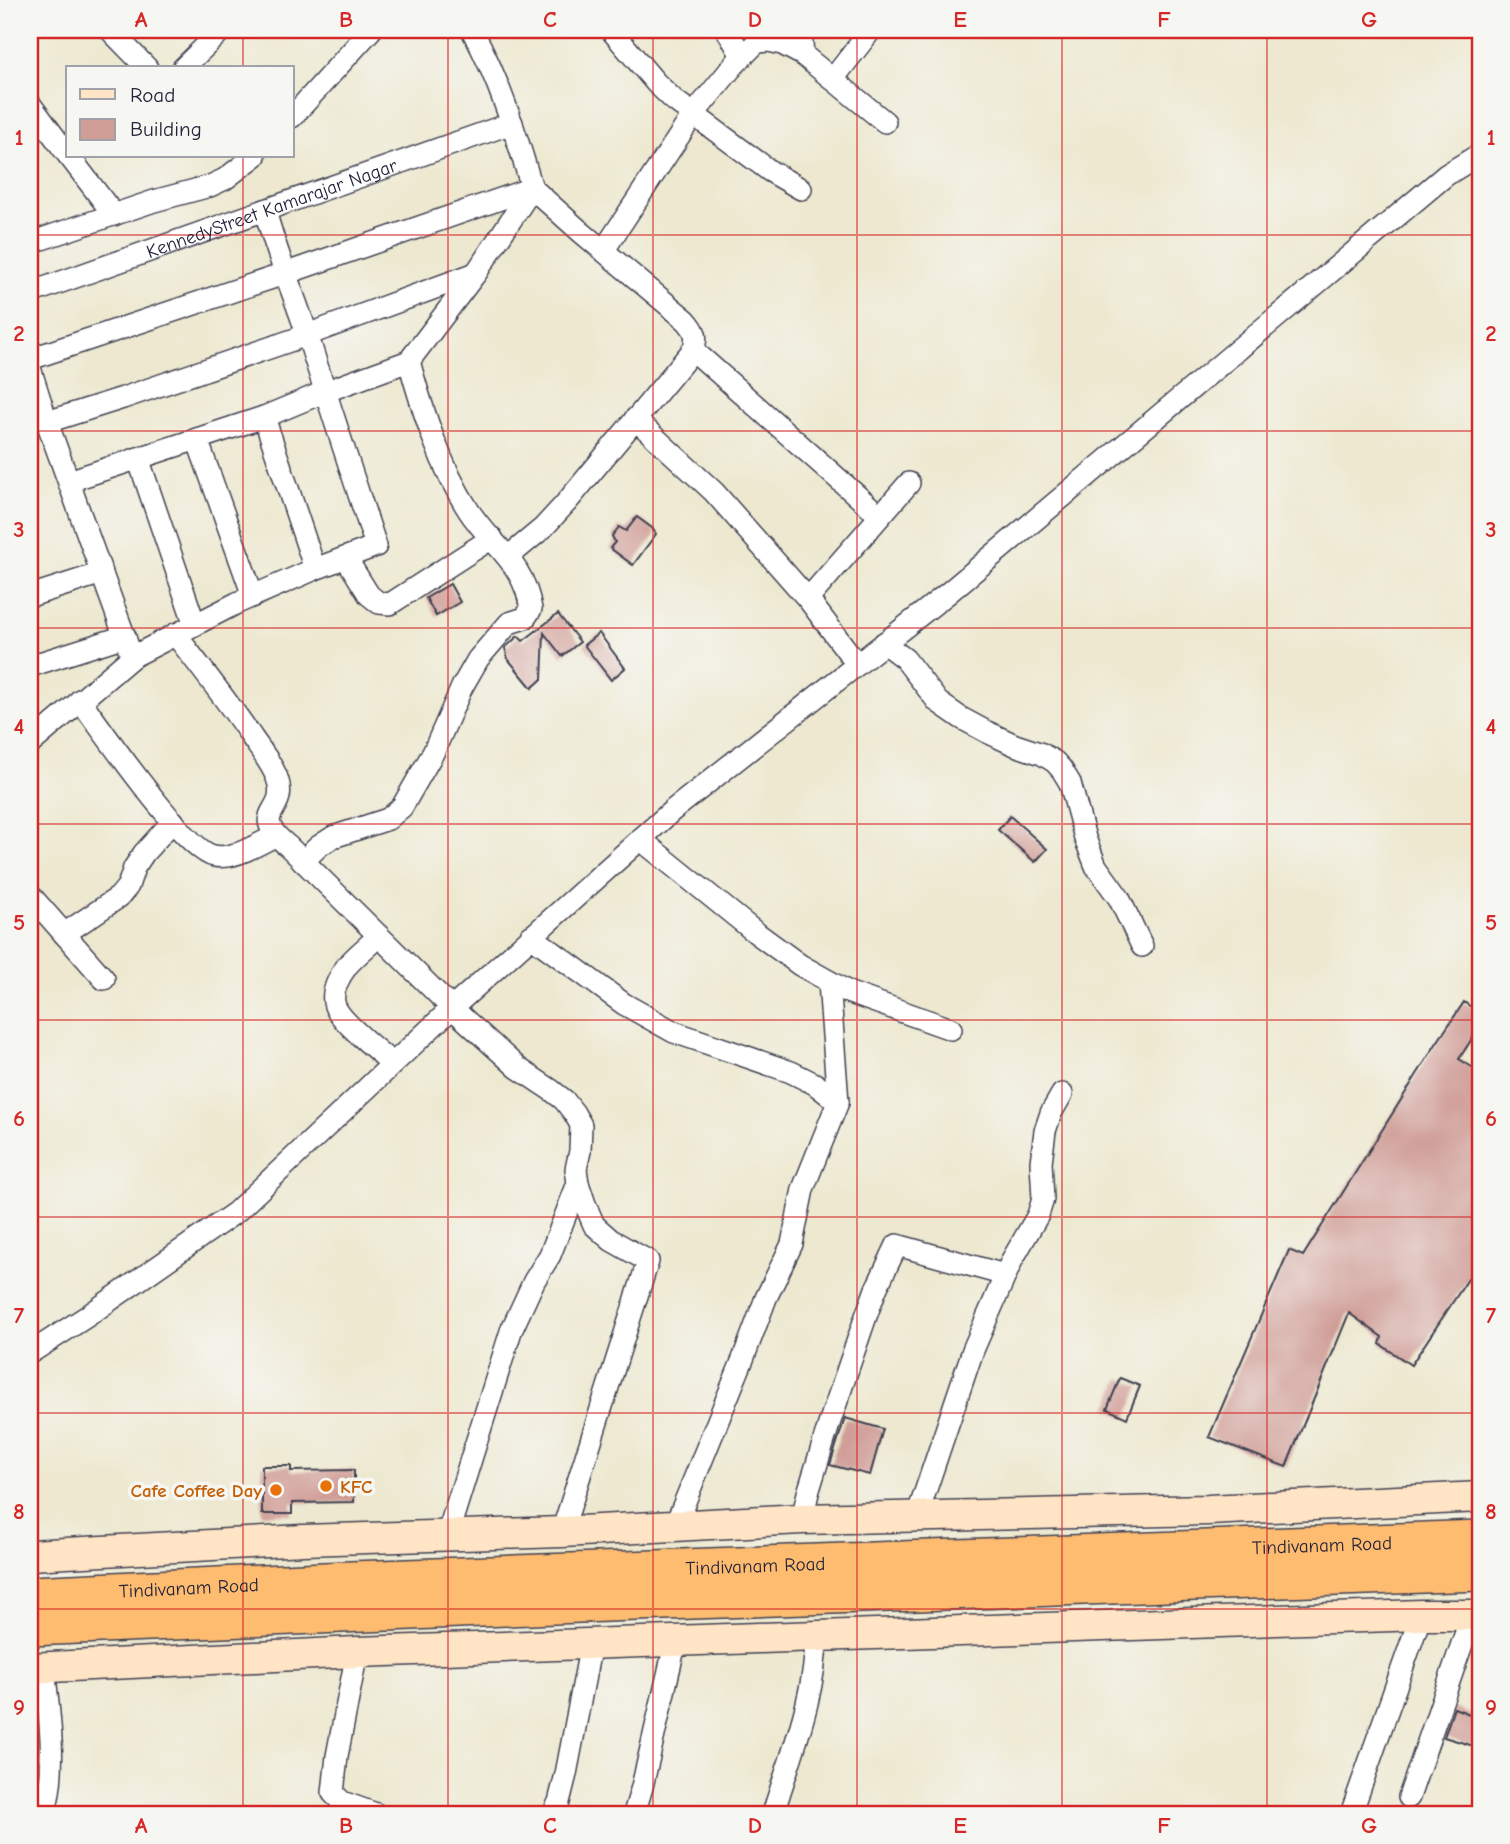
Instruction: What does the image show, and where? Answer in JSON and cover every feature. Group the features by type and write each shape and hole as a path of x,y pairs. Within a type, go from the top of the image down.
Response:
{"highway":[{"name":"Tindivanam Road","path":"30,1595 324,1581 1480,1539"},
{"path":"30,1627 1480,1572"}],"street":[{"path":"110,30 145,66"},
{"path":"185,66 222,30"},
{"path":"294,115 372,30"},
{"path":"472,30 483,50 512,123 532,188 642,281 694,328 697,334 693,350 566,503 543,528 508,556"},
{"path":"611,30 656,83 694,115 770,171 801,189"},
{"path":"727,30 742,56"},
{"path":"801,30 803,55"},
{"path":"833,79 871,30"},
{"path":"604,250 694,115 742,56 757,43 769,41 782,44 803,55 885,122"},
{"path":"30,104 66,147"},
{"name":"KennedyStreet Kamarajar Nagar","path":"30,293 512,123"},
{"path":"30,1353 236,1212 392,1063 673,810 948,593 1436,184 1480,154"},
{"path":"75,158 114,215"},
{"path":"30,243 210,186 252,158"},
{"path":"69,481 264,416 409,361 476,273 532,188"},
{"path":"30,359 532,188"},
{"path":"30,744 132,657 253,596 376,546 307,335 274,244 265,210"},
{"path":"47,422 307,335 476,273"},
{"path":"693,350 880,516"},
{"path":"303,861 333,837 388,819 402,807 433,753 462,687 478,659 509,623 525,618 531,609 526,589 508,556 470,512 451,479 421,404 409,361"},
{"path":"30,368 132,657"},
{"path":"264,416 315,569"},
{"path":"635,419 714,492 808,599 857,664"},
{"path":"197,439 253,596"},
{"path":"138,458 185,630 278,780 280,791 269,822 270,829 518,1069 564,1100 581,1125 576,1169 578,1183 594,1225 611,1240 648,1261 562,1532"},
{"path":"808,599 909,484"},
{"path":"346,558 369,595 379,603 390,604 492,538"},
{"path":"30,596 102,573"},
{"path":"30,666 125,636"},
{"path":"884,643 905,659 938,702 987,732 1042,754 1062,770 1070,783 1085,838 1096,866 1119,898 1142,946"},
{"path":"80,700 136,775 194,845 214,856 237,853 275,836"},
{"path":"64,934 119,897 128,886 144,853 173,821"},
{"path":"640,839 800,965 850,993 951,1029"},
{"path":"30,895 104,979"},
{"path":"379,936 349,964 338,980 334,1005 341,1016 392,1063"},
{"path":"531,936 624,1004 674,1032 791,1072 815,1084 838,1102"},
{"path":"675,1526 766,1298 792,1244 803,1189 838,1102 829,982"},
{"path":"917,1517 974,1350 1005,1275 1038,1215 1042,1199 1041,1162 1045,1131 1062,1094"},
{"path":"447,1535 511,1331 534,1281 550,1255 578,1183"},
{"path":"802,1519 865,1319 897,1245 1005,1275"},
{"path":"30,1555 802,1519 1208,1510 1480,1497"},
{"path":"1351,1814 1421,1615"},
{"path":"44,1814 40,1787 40,1737 50,1723 37,1668 676,1640 1476,1615 1409,1797"},
{"path":"773,1814 811,1688 816,1636"},
{"path":"634,1814 676,1640"},
{"path":"553,1814 566,1774 591,1644"},
{"path":"357,1652 337,1756 333,1793 342,1802 376,1814"}],"building":[{"path":"637,517 656,534 633,565 610,548 615,542 612,536 619,527 626,531"},
{"path":"450,584 460,602 436,616 426,598"},
{"path":"558,614 580,642 562,656 544,633 542,679 532,688 508,659 505,648 518,636 523,641"},
{"path":"599,633 625,668 611,680 584,645"},
{"path":"1010,816 1047,849 1035,862 998,830"},
{"path":"1464,1002 1480,1013 1480,1026 1459,1059 1480,1072 1480,1261 1411,1365 1380,1344 1382,1337 1349,1313 1286,1467 1209,1437 1289,1250 1303,1256"},
{"path":"1120,1378 1140,1386 1127,1418 1107,1409"},
{"path":"845,1418 883,1429 870,1475 830,1465"},
{"path":"262,1466 291,1466 291,1471 354,1470 354,1502 292,1503 292,1514 262,1514"},
{"path":"1454,1708 1480,1718 1480,1748 1444,1737"}],"place":[{"name":"KFC","path":"326,1486"},
{"name":"Cafe Coffee Day","path":"276,1490"}]}
